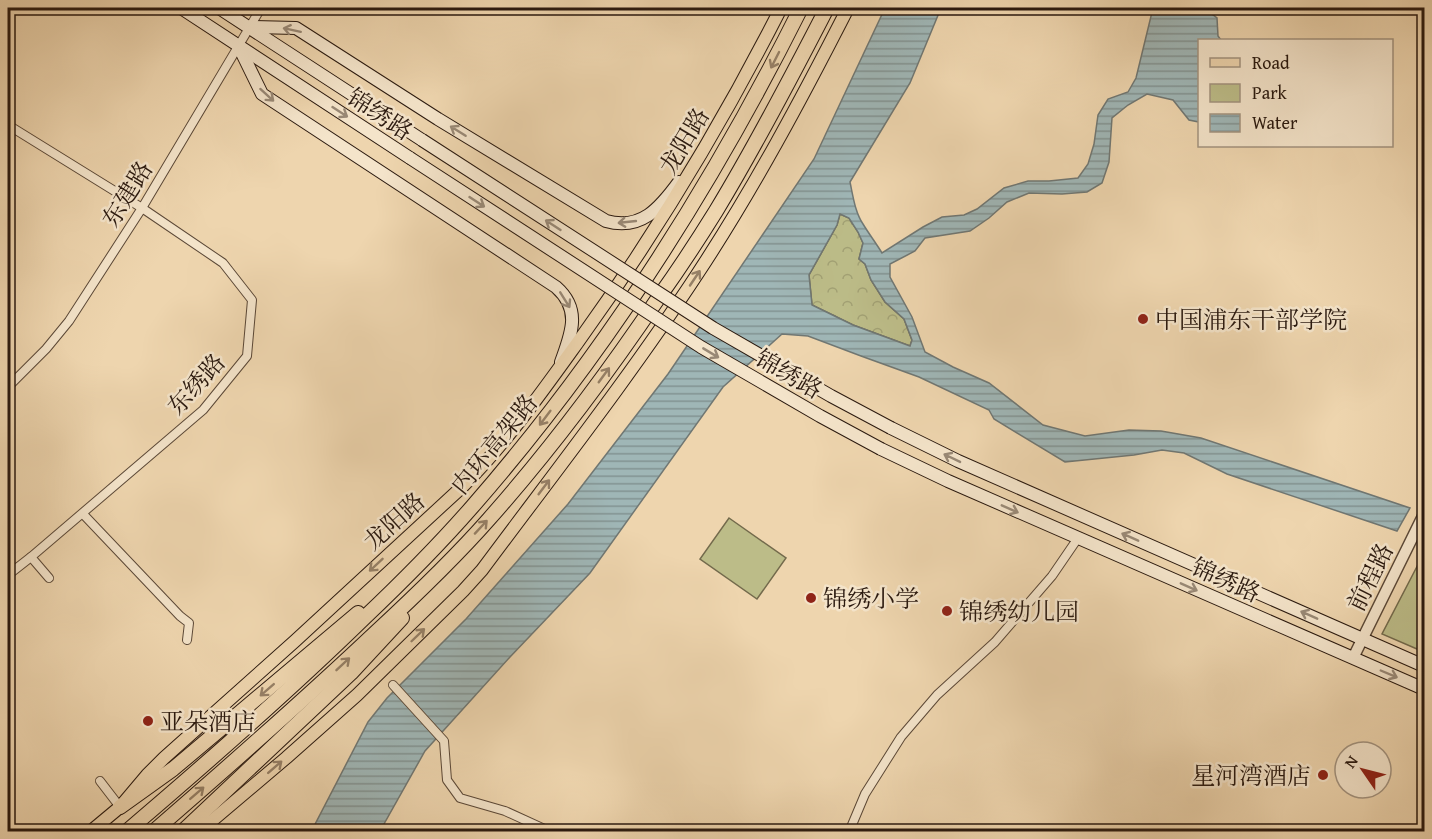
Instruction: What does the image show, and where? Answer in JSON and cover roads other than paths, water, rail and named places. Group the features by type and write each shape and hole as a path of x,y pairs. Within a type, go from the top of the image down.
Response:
{"highway":[{"name":"内环高架路","path":"129,829 323,658 439,543 537,430 664,251 724,154 801,8"},
{"name":"内环高架路","path":"153,831 318,687 402,608 454,556 520,482 591,394 715,213 770,117 827,8"},
{"path":"120,807 173,769 439,543"},
{"path":"182,831 351,673 395,627 454,556"}],"main road":[{"name":"锦绣路","path":"181,8 701,347 791,400 881,449 948,481 1425,689"},
{"name":"锦绣路","path":"219,8 713,328 821,391 958,460 1425,666"},
{"name":"龙阳路","path":"90,831 120,807 164,758 468,481 510,433 558,370 648,241 721,121 781,8"},
{"path":"197,831 286,758 357,695 482,570 606,405 699,272 759,174 812,79 848,8"},
{"path":"249,27 296,28 568,199 598,217 614,223 636,222 656,210 721,121"},
{"path":"238,45 262,94 556,287 563,294 572,312 573,323 558,370"}],"street":[{"name":"东建路","path":"8,387 46,349 69,321 142,208 261,8"},
{"name":"东绣路","path":"8,125 142,208 223,264 252,300 247,356 203,410 8,575"},
{"path":"83,513 189,623 187,640"},
{"name":"前程路","path":"1353,658 1425,514"},
{"path":"849,831 865,794 901,737 937,695 996,642 1052,576 1078,538"},
{"path":"31,557 50,578"},
{"path":"393,684 444,741 447,780 460,798 505,811 551,831"},
{"path":"100,781 120,807"}],"water":[{"path":"885,8 941,8 910,83 850,182 858,214 882,253 942,217 964,215 977,209 1004,188 1028,181 1078,178 1088,164 1094,144 1098,115 1108,99 1128,92 1136,78 1153,8 1204,8 1217,18 1220,39 1198,39 1198,122 1189,120 1173,100 1147,94 1112,118 1109,162 1102,183 1087,192 1029,193 1007,202 970,231 925,238 915,251 890,264 890,277 912,317 925,352 989,383 1043,425 1085,436 1129,430 1161,431 1201,438 1410,508 1397,531 1227,474 1184,453 1162,450 1065,462 994,419 989,410 919,377 808,336 782,334 723,387 590,573 425,751 380,831 311,832 368,722 387,698 466,619 568,504 668,374 814,159","holes":["840,214 849,218 863,243 859,259 865,264 871,280 885,302 904,319 912,340 910,346 853,325 812,305 809,275 837,225"]}],"place":[{"name":"中国浦东干部学院","path":"1143,319"},
{"name":"锦绣小学","path":"811,598"},
{"name":"锦绣幼儿园","path":"947,611"},
{"name":"亚朵酒店","path":"148,721"},
{"name":"星河湾酒店","path":"1323,775"}]}
